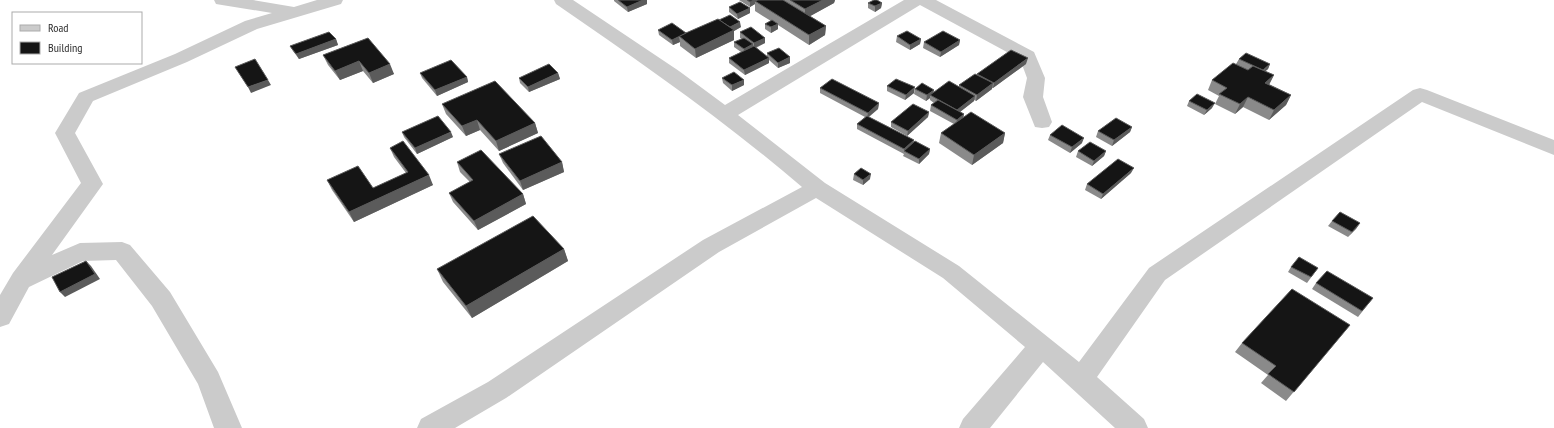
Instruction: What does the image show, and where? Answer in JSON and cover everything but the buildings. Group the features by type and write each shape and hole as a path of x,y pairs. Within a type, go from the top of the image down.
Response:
{"street":[{"path":"222,0 295,12"},
{"path":"0,317 21,280 92,184 65,133 86,97 181,58 251,25 335,0"},
{"path":"562,0 672,75 725,114 818,188 951,272 1081,379 1134,428"},
{"path":"725,114 916,0"},
{"path":"923,0 1028,56 1036,78 1033,97 1042,122"},
{"path":"1081,379 1157,274 1420,94 1554,148"},
{"path":"431,428 497,390 711,246 818,188"},
{"path":"21,280 80,252 122,251 161,299 209,380 228,428"},
{"path":"973,428 1041,346"}]}
